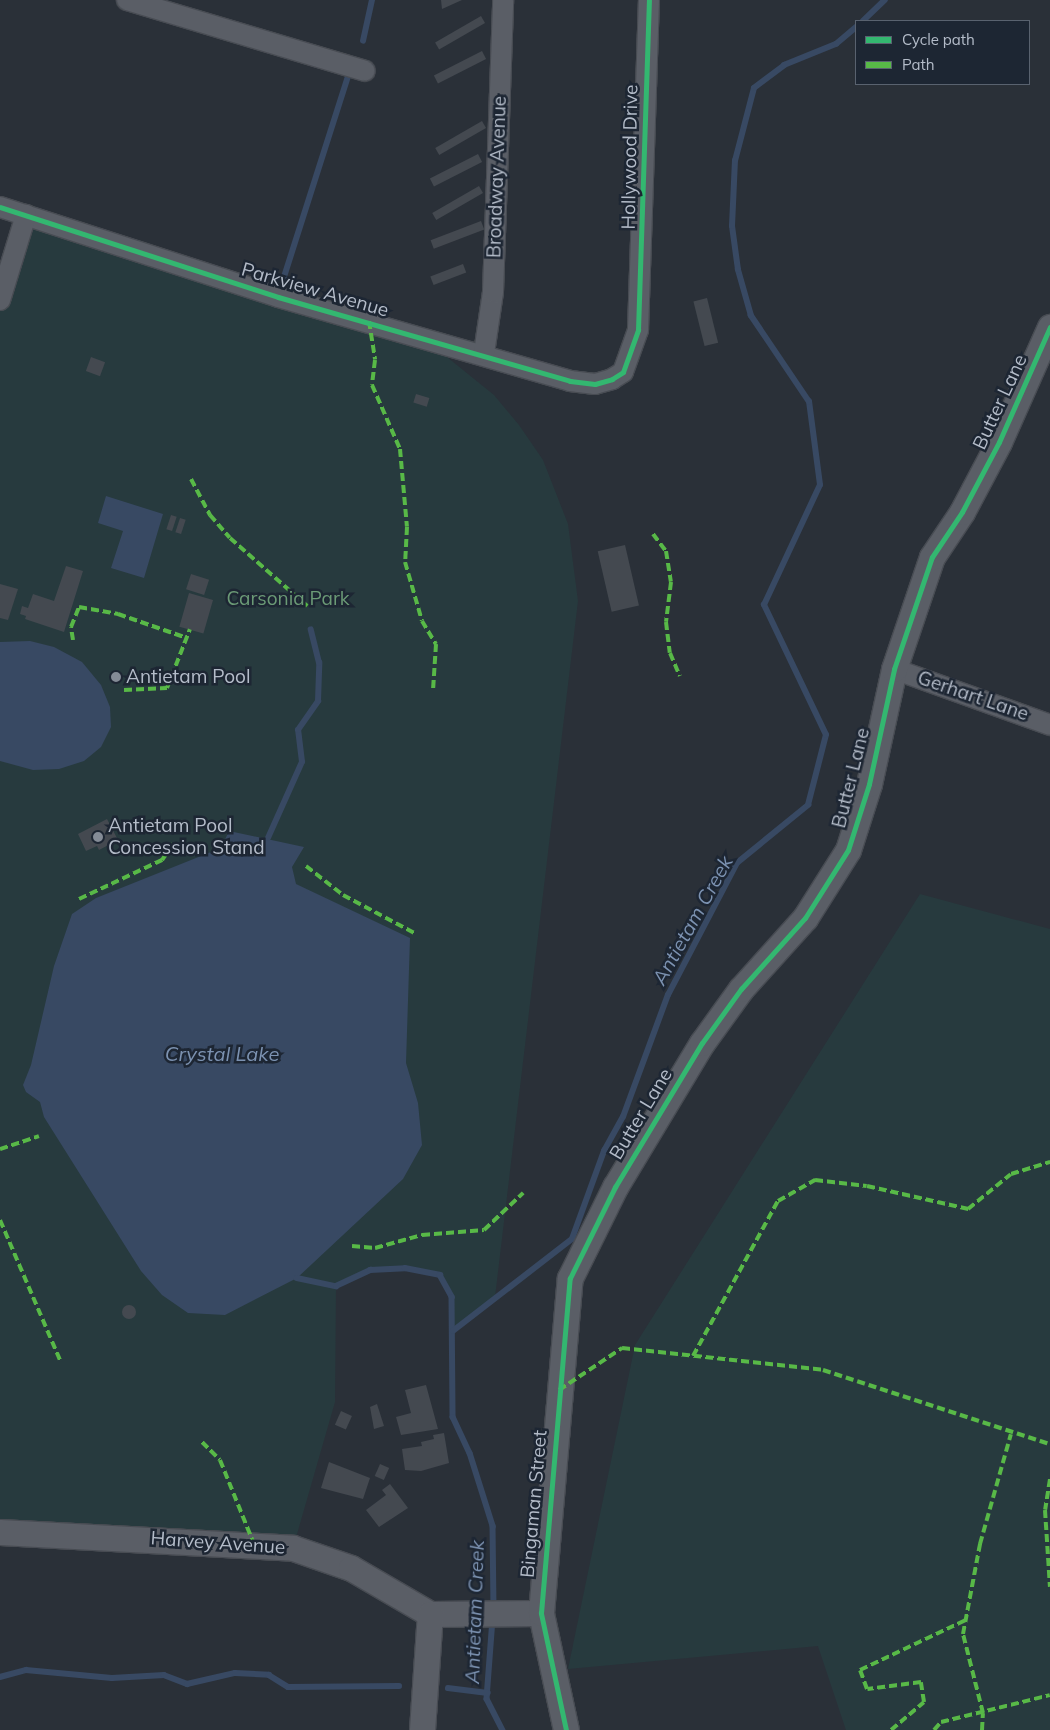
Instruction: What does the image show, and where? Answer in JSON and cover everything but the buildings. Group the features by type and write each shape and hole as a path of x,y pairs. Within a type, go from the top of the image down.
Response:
{"street":[{"path":"127,0 365,71"},
{"name":"Broadway Avenue","path":"484,353 493,292 502,0"},
{"name":"Hollywood Drive","path":"623,372 638,330 642,292 649,0"},
{"name":"Parkview Avenue","path":"0,207 278,297 484,353 570,381 595,384 623,372"},
{"path":"0,300 26,215"},
{"name":"Butter Lane","path":"570,1278 615,1186 702,1043 741,989 805,918 848,850 869,784 894,669 932,557 962,512 999,442 1050,328"},
{"name":"Gerhart Lane","path":"894,669 1050,726"},
{"name":"Bingaman Street","path":"566,1730 541,1613 570,1278"},
{"name":"Harvey Avenue","path":"0,1532 293,1548 351,1568 430,1614"},
{"path":"422,1730 430,1614 541,1613"}],"green space":[{"name":"Carsonia Park","path":"26,215 442,353 494,395 519,425 543,460 568,524 578,601 495,1297 453,1331 452,1297 440,1275 405,1268 370,1270 336,1286 335,1402 293,1548 0,1532 0,300"},
{"path":"920,894 1050,929 1050,1730 846,1730 818,1646 568,1669 635,1345"}],"water":[{"path":"106,496 163,514 144,578 111,568 123,531 98,523"},
{"path":"30,641 54,647 82,662 101,685 110,707 111,727 101,747 84,761 59,769 33,770 0,761 0,642"},
{"name":"Crystal Lake","path":"229,831 304,847 292,867 296,884 410,938 406,1063 418,1103 422,1145 403,1179 297,1278 225,1315 188,1313 162,1295 141,1271 44,1117 40,1102 26,1092 23,1085 31,1065 54,966 72,914 96,898 221,848"}],"waterway":[{"path":"363,41 372,0"},
{"name":"Antietam Creek","path":"864,20 885,0"},
{"name":"Antietam Creek","path":"453,1331 572,1239 604,1151 623,1117 668,995 737,863 808,805 826,735 764,605 820,485 809,402 751,316 738,270 732,226 735,161 754,88 784,65 836,44 855,28"},
{"path":"284,277 348,76"},
{"path":"268,838 302,762 298,730 318,701 319,663 311,630"},
{"name":"Antietam Creek","path":"297,1278 336,1286 370,1270 405,1268 440,1275 452,1297 453,1417 470,1453 493,1526 494,1607"},
{"name":"Antietam Creek","path":"493,1619 487,1699 503,1730"},
{"path":"0,1677 26,1670 112,1678 164,1675 187,1684 235,1673 269,1675 288,1687 399,1686"},
{"path":"448,1688 488,1693"}],"marked path":[{"path":"369,321 375,360 372,385 400,449 407,527 405,562 422,621 436,644 433,691"},
{"path":"191,479 210,515 230,538 307,606"},
{"path":"653,534 666,551 671,582 666,622 670,653 680,676"},
{"path":"73,640 71,627 79,607 118,614 187,638"},
{"path":"124,690 167,688 190,629"},
{"path":"79,899 162,860 174,843"},
{"path":"306,866 343,895 416,934"},
{"path":"0,1149 39,1136"},
{"path":"693,1356 778,1201 815,1180 867,1186 968,1209 1011,1174 1050,1162"},
{"path":"352,1246 375,1248 422,1235 484,1230 523,1193"},
{"path":"0,1220 61,1362"},
{"path":"559,1390 622,1348 823,1370 1050,1444"},
{"path":"982,1730 983,1713 963,1634 980,1544 1011,1434"},
{"path":"202,1442 220,1460 254,1544"},
{"path":"1050,1479 1045,1510 1050,1587"},
{"path":"891,1730 924,1702 921,1682 867,1689 860,1670 966,1620"},
{"path":"934,1730 941,1722 1050,1695"}],"cycle path":[{"path":"0,207 278,297 570,381 595,384 612,379 623,372 638,330 649,0"},
{"path":"566,1730 541,1613 570,1278 615,1187 702,1043 741,989 805,918 848,850 869,784 894,669 932,557 962,512 999,442 1050,327"}],"place":[{"name":"Antietam Pool","path":"116,677"},
{"name":"Antietam Pool Concession Stand","path":"98,837"}]}
